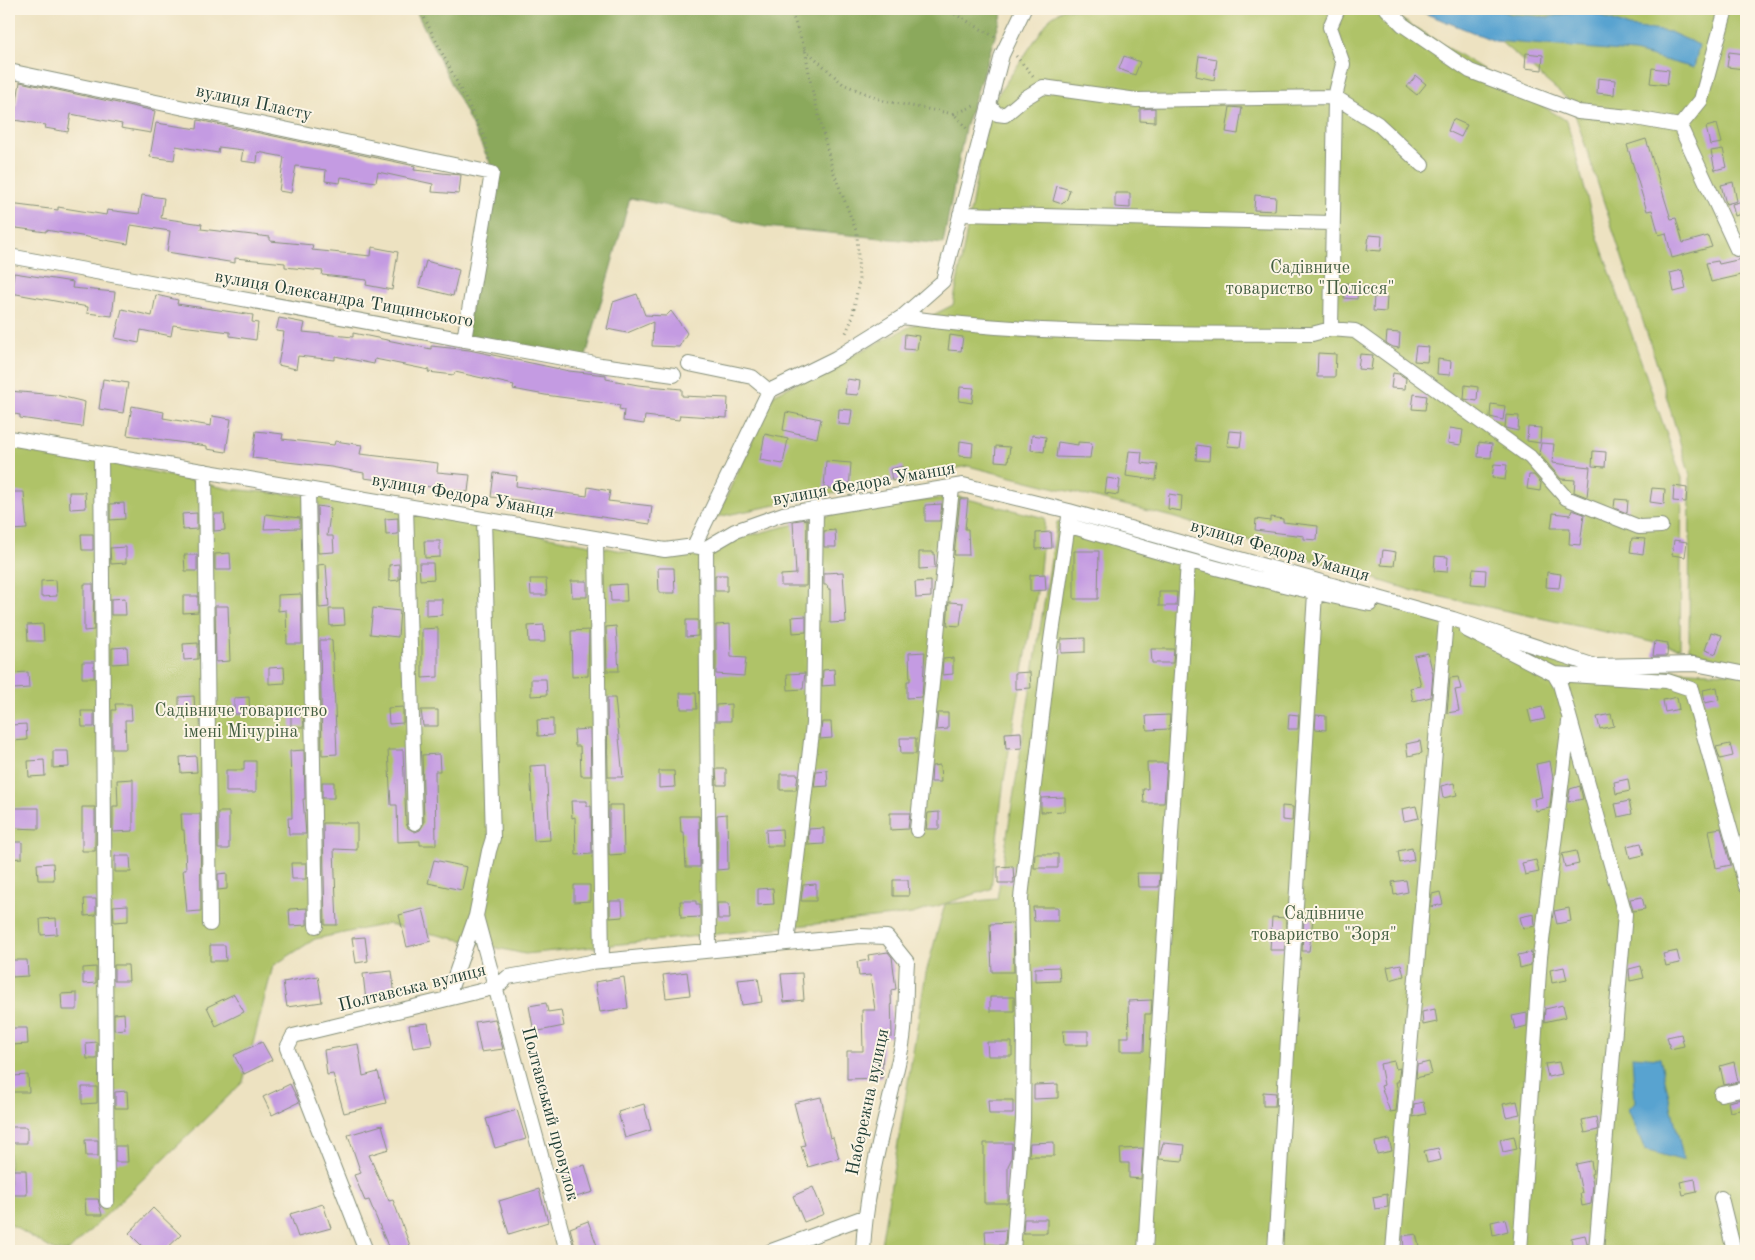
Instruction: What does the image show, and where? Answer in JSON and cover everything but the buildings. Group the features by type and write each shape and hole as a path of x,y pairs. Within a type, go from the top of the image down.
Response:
{"street":[{"path":"710,950 700,547 770,391 836,358 902,317 943,281 1002,55 1024,9"},
{"path":"1331,329 1335,97 1343,64 1330,27 1338,9"},
{"path":"1387,9 1403,25 1470,71 1578,112 1630,117 1680,126"},
{"path":"1680,126 1702,100 1726,9"},
{"name":"вулиця Пласту","path":"9,71 492,173"},
{"path":"990,106 997,114 1005,115 1025,98 1043,87 1137,100 1335,97 1378,124 1422,165"},
{"path":"1680,126 1737,249"},
{"path":"464,340 492,173"},
{"path":"960,214 1332,223"},
{"name":"вулиця Олександра Тищинського","path":"9,256 601,365 674,375"},
{"path":"902,317 954,324 1074,333 1312,334 1331,329 1355,331 1530,457 1566,498 1639,527 1661,526"},
{"path":"689,364 752,377 770,391"},
{"name":"вулиця Федора Уманця","path":"9,438 665,550 700,547 735,531 783,514 963,485 1070,511 1494,631 1595,666 1695,664 1746,674"},
{"path":"101,454 107,1201"},
{"path":"205,471 210,924"},
{"path":"916,830 952,488"},
{"path":"308,489 316,926"},
{"path":"406,506 415,823"},
{"path":"787,943 813,724 816,509"},
{"path":"1013,1251 1023,1110 1024,1012 1021,898 1048,657 1070,511"},
{"path":"447,999 476,916 489,851 494,838 484,519"},
{"path":"1068,525 1188,561 1315,593 1446,620 1554,674 1667,681 1692,689 1746,886"},
{"path":"596,539 602,961"},
{"path":"1145,1251 1188,561"},
{"path":"1275,1251 1315,593"},
{"path":"1394,1251 1446,620"},
{"path":"1554,674 1560,684 1570,716 1626,914 1596,1251"},
{"path":"1520,1251 1540,957 1570,716"},
{"name":"Полтавський провулок","path":"476,916 497,987 567,1251"},
{"name":"Полтавська вулиця","path":"366,1251 287,1048 293,1036 497,987 508,977 602,961 860,936 887,937"},
{"name":"Набережна вулиця","path":"863,1251 864,1216 874,1162 902,1043 907,962 887,937"},
{"path":"1721,1094 1746,1089"},
{"path":"1721,1198 1734,1251"},
{"path":"771,1251 864,1216"}],"path":[{"path":"420,9 485,138 492,173"},
{"path":"790,9 805,49 811,85 832,168 857,233 860,281 852,319 836,358"},
{"path":"805,49 843,84 884,101 954,114 970,133"}],"green space":[{"path":"415,9 1004,9 965,128 943,244 766,227 630,198 585,360 466,337 494,171"},
{"name":"Садівниче товариство \"Полісся\"","path":"1063,9 1385,9 1567,121 1596,232 1682,478 1680,648 1414,591 1172,517 968,466 717,517 773,395 953,305 990,106 1050,18"},
{"path":"1462,9 1746,9 1746,669 1689,649 1690,476 1655,358 1571,102"},
{"name":"Садівниче товариство імені Мічуріна","path":"9,446 87,457 229,489 353,500 660,558 838,513 955,496 1045,518 1039,580 1004,780 991,889 912,914 525,954 387,924 315,939 273,966 243,1082 69,1251 55,1251 9,1223"},
{"name":"Садівниче товариство \"Зоря\"","path":"1057,522 1494,631 1595,666 1746,674 1746,1251 880,1251 926,973 945,904 997,899"}],"water":[{"path":"1414,9 1495,9 1511,14 1549,17 1585,10 1629,27 1670,32 1699,45 1694,68 1634,52 1495,41"},
{"path":"1632,1056 1660,1058 1684,1161 1645,1150 1628,1109 1635,1103"}]}
